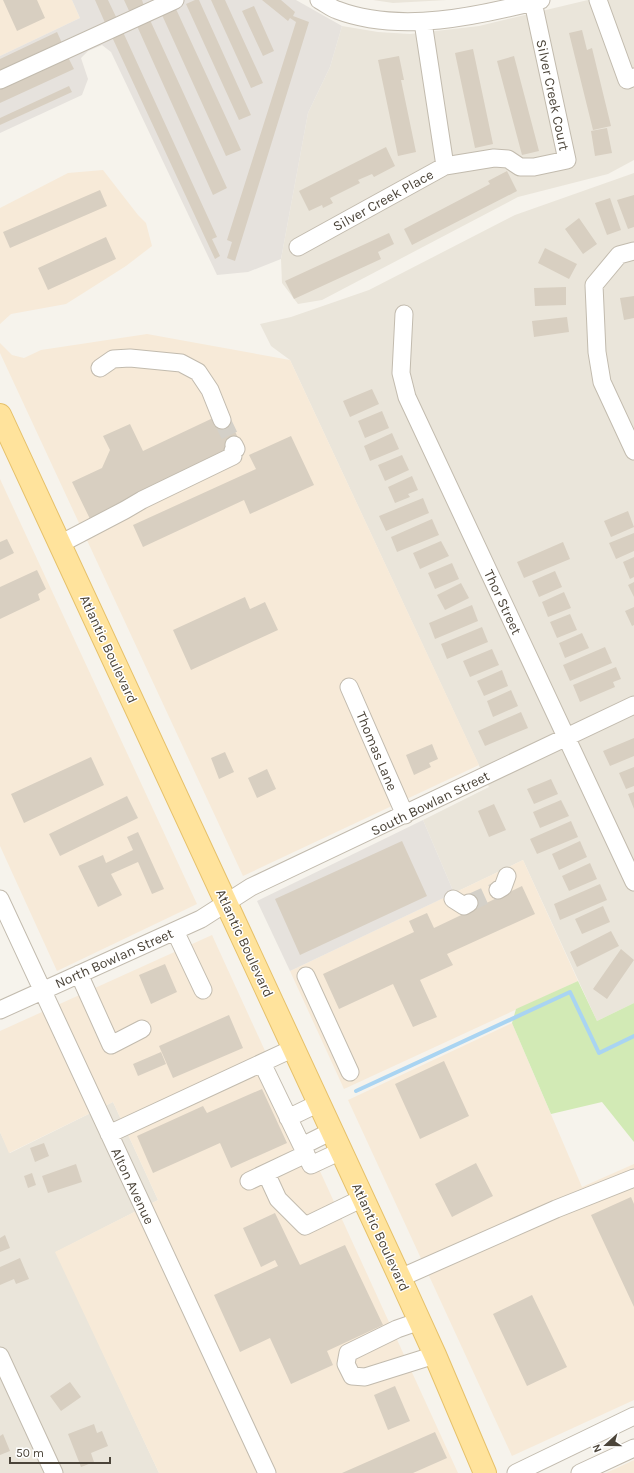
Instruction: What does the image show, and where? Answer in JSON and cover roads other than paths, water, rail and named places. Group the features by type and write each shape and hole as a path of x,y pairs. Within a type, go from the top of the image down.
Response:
{"main road":[{"name":"Atlantic Boulevard","path":"0,415 420,1321 485,1473"}],"street":[{"path":"0,80 175,0"},
{"path":"319,0 393,21 423,22 537,1"},
{"path":"598,0 627,80 634,77"},
{"name":"Silver Creek Court","path":"445,166 494,158 508,159 520,167 534,167 567,160 537,1"},
{"name":"Silver Creek Place","path":"298,247 445,166 423,22"},
{"path":"634,251 619,255 594,285 597,352 602,382 634,451"},
{"name":"Thor Street","path":"404,314 401,373 407,397 634,882"},
{"path":"100,368 113,359 130,358 181,362 198,372 210,390 222,420"},
{"path":"60,544 142,500 221,464 234,456 233,451 236,449 234,445"},
{"name":"Thomas Lane","path":"349,686 404,815"},
{"name":"South Bowlan Street","path":"226,903 251,887 634,705"},
{"name":"Alton Avenue","path":"0,899 267,1473"},
{"path":"453,899 464,906 470,903"},
{"name":"North Bowlan Street","path":"0,1010 201,919 226,903"},
{"path":"175,931 203,990"},
{"path":"79,974 111,1045 142,1029"},
{"path":"306,976 350,1072"},
{"path":"109,1134 294,1048"},
{"path":"262,1063 310,1165 341,1151"},
{"path":"288,1118 319,1103"},
{"path":"249,1181 266,1173 332,1131"},
{"path":"266,1173 278,1200 305,1226 363,1198"},
{"path":"400,1278 556,1209 634,1178"},
{"path":"420,1321 397,1329 348,1353 346,1364 352,1376 366,1377 435,1355"},
{"path":"0,1356 54,1473"},
{"path":"516,1473 634,1416"},
{"path":"580,1473 634,1448"}],"waterway":[{"path":"356,1091 570,992 599,1053 634,1036"}],"tunnel":[{"path":"222,420 234,445"},
{"path":"469,903 498,890"}]}
